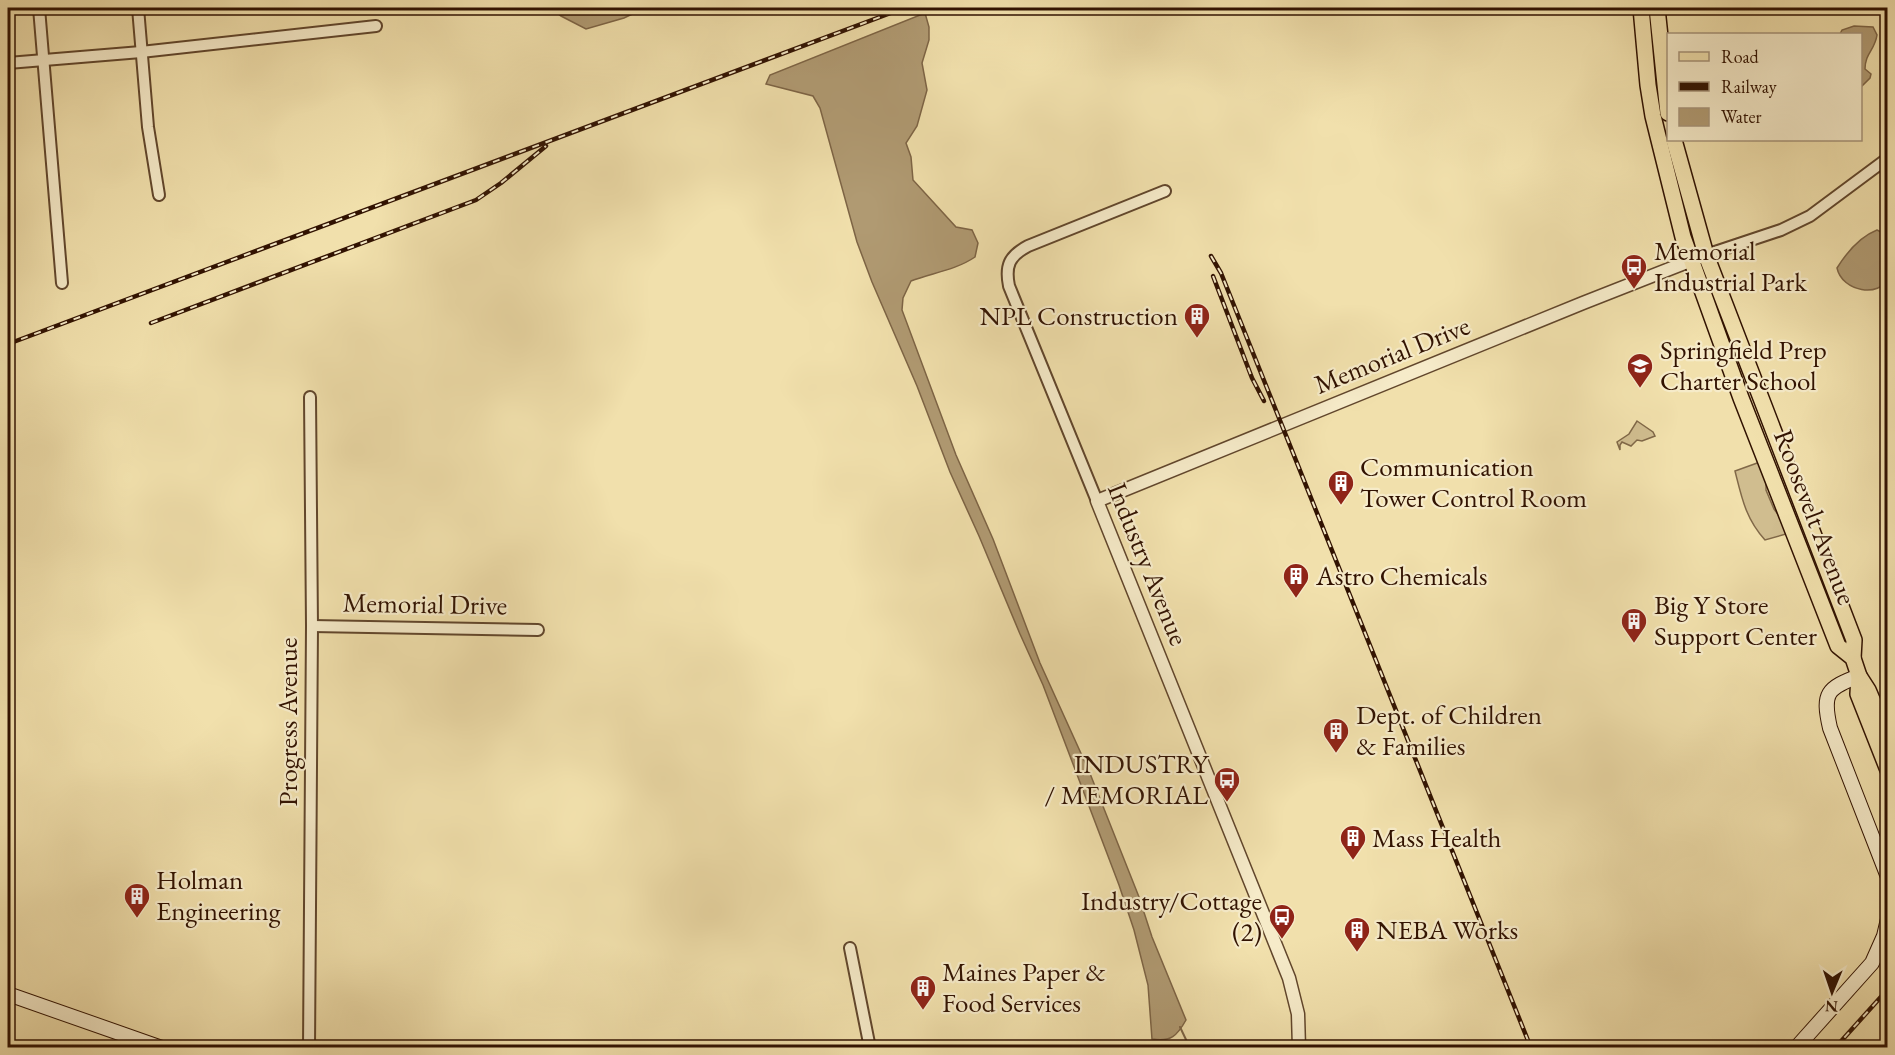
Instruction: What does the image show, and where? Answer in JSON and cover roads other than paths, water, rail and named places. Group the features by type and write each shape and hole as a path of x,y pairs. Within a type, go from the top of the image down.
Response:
{"main road":[{"name":"Roosevelt Avenue","path":"1641,8 1653,116 1690,260 1838,646 1852,658"},
{"path":"1657,8 1667,103"},
{"name":"Roosevelt Avenue","path":"1674,141 1706,255 1854,640 1852,658 1887,737"},
{"path":"1764,454 1781,447"},
{"path":"1795,535 1812,528"},
{"name":"Roosevelt Avenue","path":"1859,676 1858,694 1887,770"},
{"path":"1859,676 1842,682 1833,689 1828,695 1825,709 1830,728 1875,840 1887,877"},
{"path":"1796,1047 1872,963 1884,936 1887,920"},
{"path":"8,994 162,1047"}],"street":[{"path":"39,8 62,283"},
{"path":"138,8 148,127 159,195"},
{"path":"8,63 141,52 376,26"},
{"path":"1706,255 1781,230 1810,216 1887,158"},
{"name":"Industry Avenue","path":"1165,191 1028,246 1015,253 1007,276 1009,286 1292,985 1298,1014 1299,1047"},
{"name":"Memorial Drive","path":"1097,501 1706,255"},
{"name":"Progress Avenue","path":"309,1047 312,626 310,397"},
{"name":"Memorial Drive","path":"312,626 538,630"},
{"path":"850,948 870,1047"}],"water":[{"path":"551,8 645,8 624,18 586,29"},
{"path":"925,13 929,27 929,40 922,63 927,90 917,126 906,143 911,157 913,180 956,227 972,230 978,243 975,257 968,261 911,281 903,298 902,310 956,455 993,539 1040,663 1089,771 1186,1020 1180,1030 1169,1039 1152,1039 1148,985 1134,930 1119,885 1043,685 950,472 917,386 872,282 857,242 820,108 813,96 766,84 770,75"},
{"path":"1854,26 1873,27 1877,35 1865,64 1865,69 1871,74 1870,78 1862,86 1862,33 1840,33 1842,30"},
{"path":"1877,230 1887,235 1889,263 1887,278 1883,284 1870,290 1853,287 1840,276 1837,268 1854,246"}],"waterway":[{"path":"1180,1027 1190,1048"}],"railway":[{"path":"8,344 904,8"},
{"path":"151,323 476,200 501,183 546,146"},
{"path":"1211,256 1221,273 1531,1048"},
{"path":"1213,276 1252,378 1264,401"},
{"path":"1835,1048 1888,989"}],"place":[{"name":"Memorial Industrial Park","path":"1634,290"},
{"name":"NPL Construction","path":"1197,339"},
{"name":"Springfield Prep Charter School","path":"1640,389"},
{"name":"Communication Tower Control Room","path":"1341,506"},
{"name":"Astro Chemicals","path":"1296,599"},
{"name":"Big Y Store Support Center","path":"1634,644"},
{"name":"Dept. of Children & Families","path":"1336,754"},
{"name":"INDUSTRY / MEMORIAL","path":"1227,803"},
{"name":"Mass Health","path":"1353,861"},
{"name":"Holman Engineering","path":"137,919"},
{"name":"Industry/Cottage (2)","path":"1282,940"},
{"name":"NEBA Works","path":"1357,953"},
{"name":"Maines Paper & Food Services","path":"923,1011"}]}
